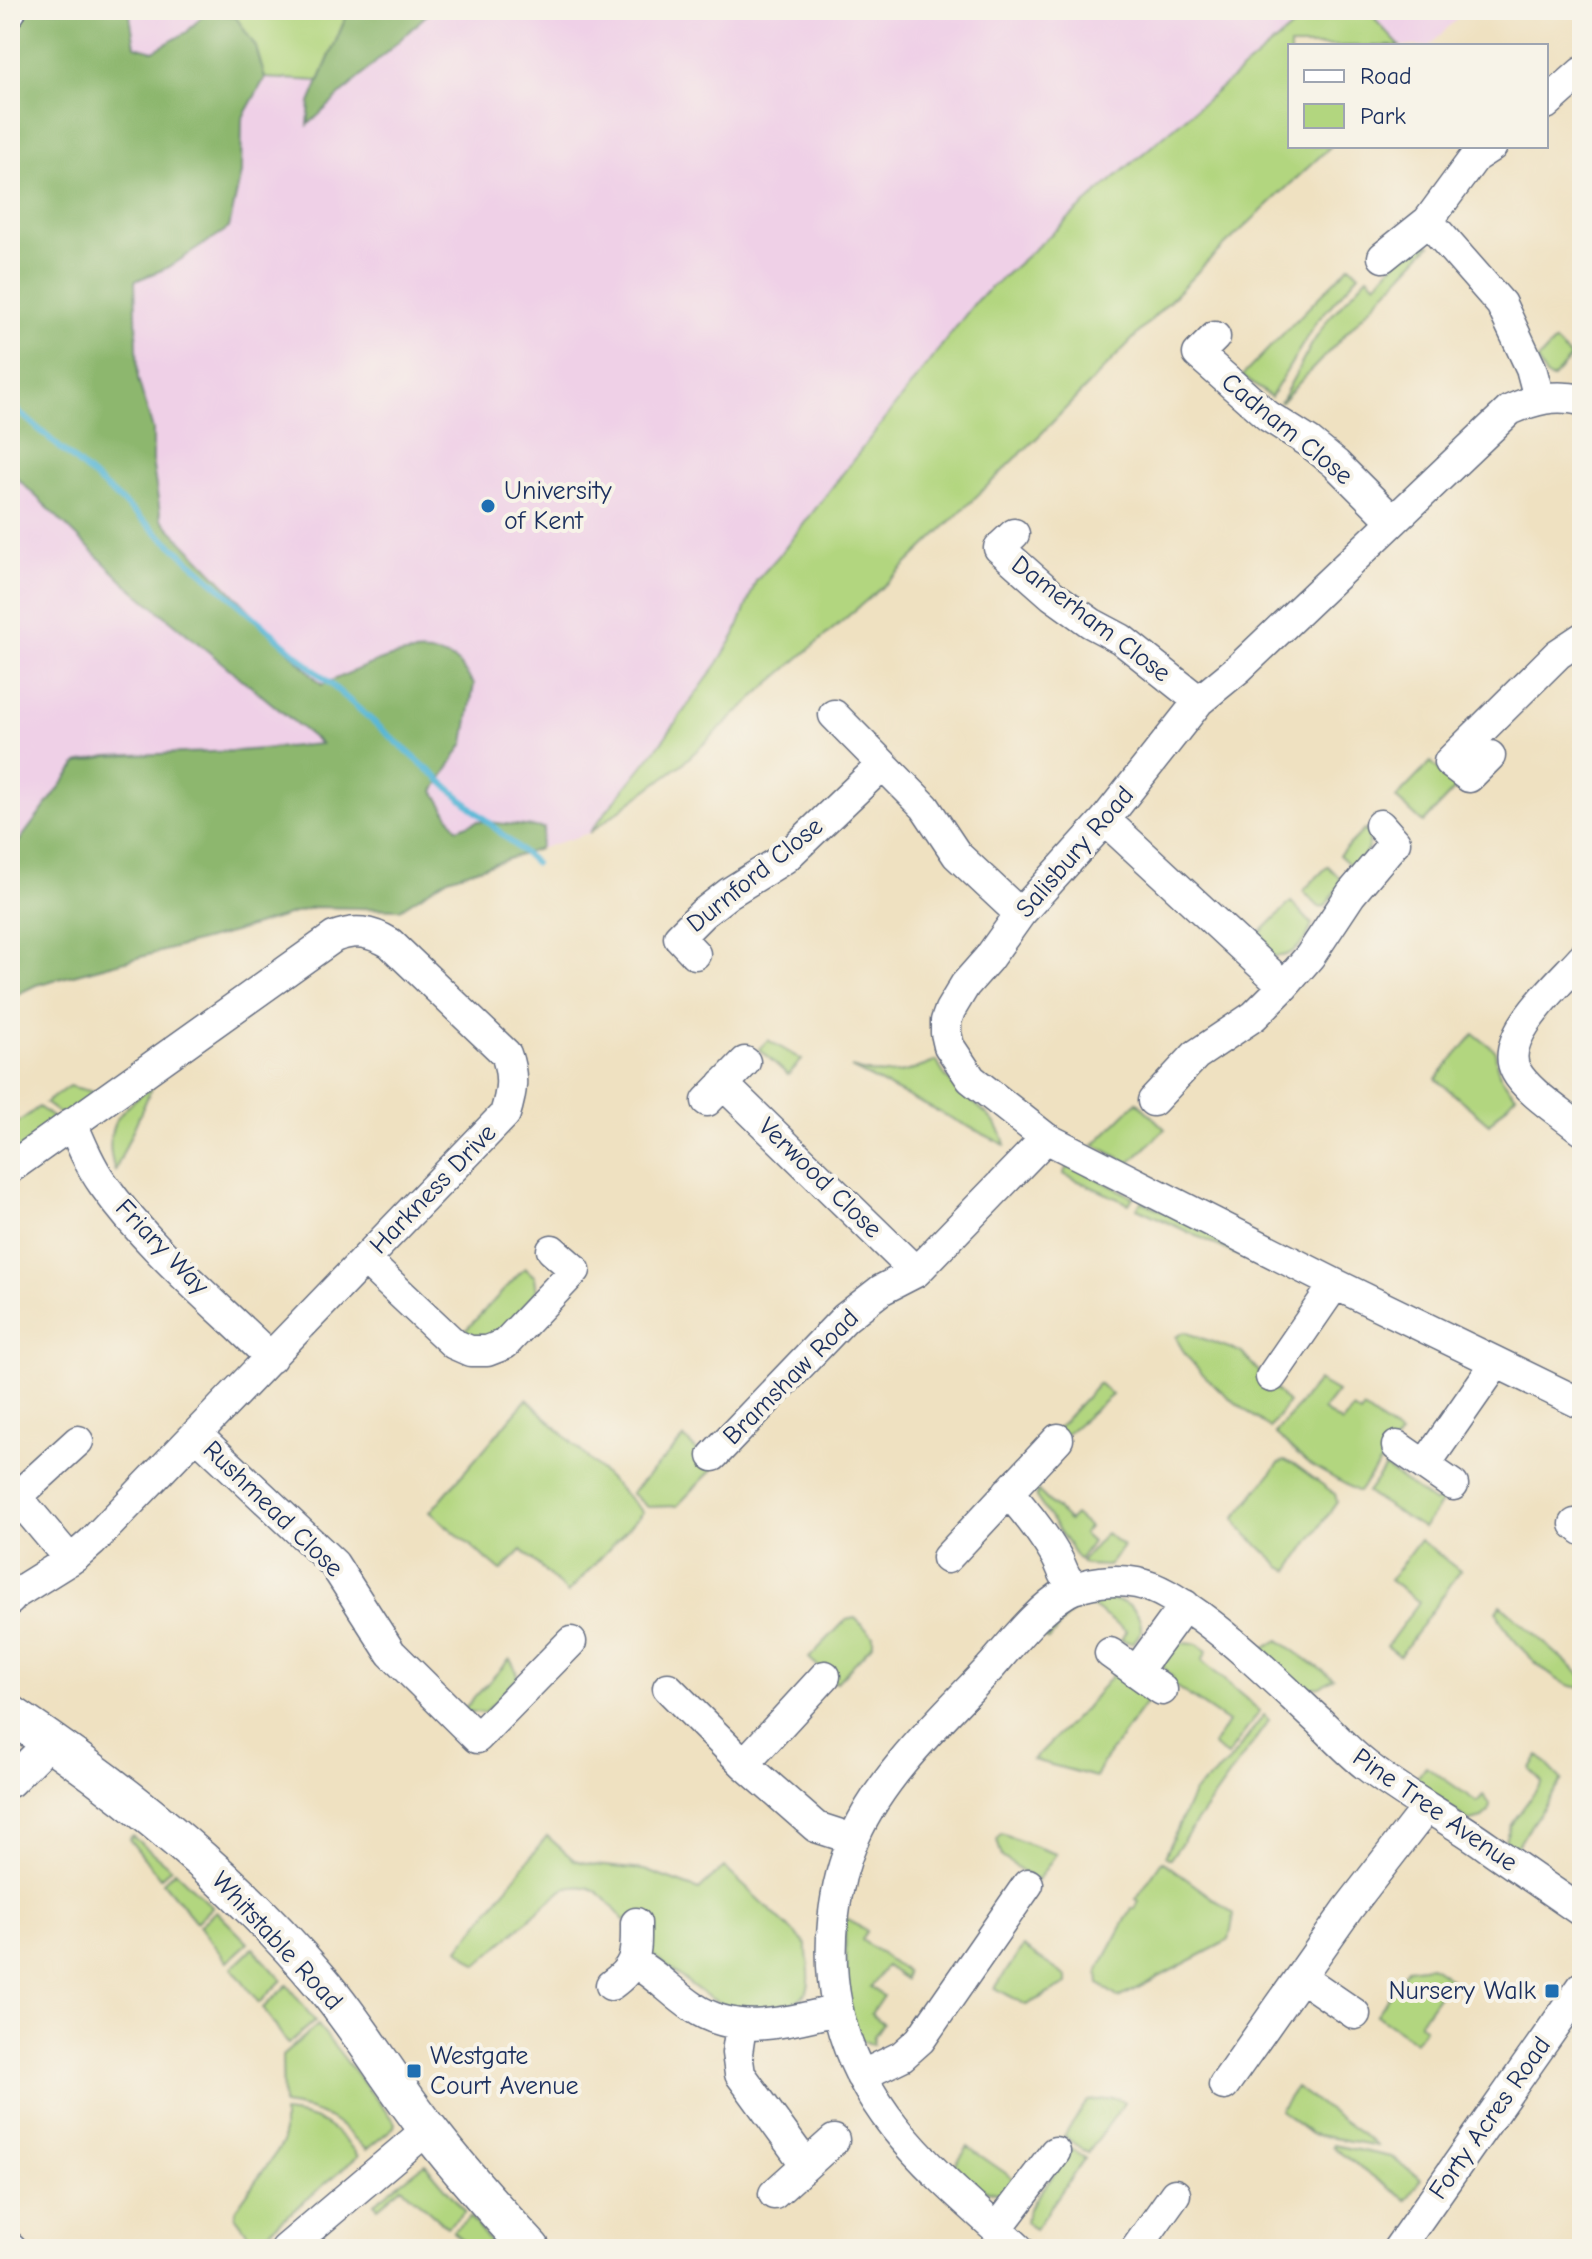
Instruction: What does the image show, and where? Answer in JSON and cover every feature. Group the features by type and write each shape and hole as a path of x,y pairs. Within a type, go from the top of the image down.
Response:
{"main road":[{"name":"Whitstable Road","path":"10,1714 131,1800 200,1859 270,1926 323,1984 428,2129 475,2188 531,2249"}],"street":[{"path":"1548,102 1582,72"},
{"path":"1383,257 1428,221 1475,157 1489,148"},
{"path":"1428,221 1501,304 1531,368 1539,398"},
{"name":"Cadnam Close","path":"1215,337 1198,354 1268,416 1309,442 1336,464 1393,521"},
{"name":"Salisbury Road","path":"1582,400 1565,396 1539,398 1510,410 1238,669 1199,701 1105,820 1020,914 957,997 946,1021 949,1046 971,1079 1046,1138 1582,1404"},
{"name":"Damerham Close","path":"1014,534 999,548 1020,569 1091,623 1121,639 1199,701"},
{"path":"1490,756 1469,777 1449,762 1548,663 1582,638"},
{"path":"834,715 925,807 957,855 1020,914"},
{"name":"Durnford Close","path":"695,954 679,937 729,893 785,858 882,765"},
{"path":"1105,820 1284,986"},
{"path":"1153,1101 1196,1055 1254,1016 1310,956 1351,894 1395,842 1380,825"},
{"name":"Harkness Drive","path":"10,1168 334,937 356,931 378,936 390,943 506,1054 511,1069 512,1089 505,1114 92,1542 10,1600"},
{"path":"1582,958 1525,1022 1517,1035 1512,1059 1523,1081 1582,1130"},
{"name":"Verwood Close","path":"745,1062 715,1093 916,1272"},
{"name":"Friary Way","path":"72,1123 103,1184 148,1238 271,1358"},
{"name":"Bramshaw Road","path":"713,1456 845,1318 881,1290 916,1272 1046,1138"},
{"path":"365,1260 457,1346 470,1351 487,1351 505,1344 575,1270 552,1250"},
{"path":"1271,1377 1335,1284"},
{"path":"1425,1465 1496,1363"},
{"name":"Rushmead Close","path":"197,1435 334,1564 391,1653 477,1738 571,1642"},
{"path":"947,1558 1058,1439"},
{"path":"70,1560 13,1500 78,1441"},
{"path":"1397,1446 1453,1485"},
{"path":"1008,1492 1036,1525 1057,1558 1065,1579 1077,1588"},
{"name":"Pine Tree Avenue","path":"1055,2152 1008,2239 894,2130 861,2076 838,2010 832,1975 833,1927 853,1839 876,1798 919,1746 1042,1612 1067,1592 1107,1582 1134,1583 1152,1587 1185,1605 1255,1661 1363,1763 1406,1796 1582,1912"},
{"path":"1136,1672 1185,1605"},
{"path":"1110,1653 1162,1690"},
{"path":"744,1764 825,1676"},
{"path":"668,1688 744,1764 816,1827 853,1839"},
{"path":"10,1782 51,1741"},
{"path":"1224,2085 1427,1807"},
{"path":"861,2076 902,2056 920,2040 1028,1884"},
{"path":"611,1985 629,1970 633,1962 636,1923"},
{"path":"633,1962 647,1969 714,2020 741,2026 779,2023 838,2010"},
{"path":"1301,1977 1355,2014"},
{"name":"Forty Acres Road","path":"1398,2249 1582,1987"},
{"path":"741,2026 737,2053 740,2074 806,2165"},
{"path":"286,2249 428,2129"},
{"path":"774,2194 834,2140"},
{"path":"1136,2249 1175,2194"}],"shaded area":[{"name":"University of Kent","path":"10,10 1466,10 1431,44 1288,44 1288,148 1329,148 1208,261 1043,432 889,581 764,688 682,764 589,833 448,878 400,909 313,907 234,932 36,985 10,998"}],"green space":[{"path":"25,10 133,10 130,16 135,46 153,51 187,32 204,14 235,16 256,47 265,78 242,119 241,173 229,228 169,267 135,281 138,379 153,430 153,467 161,519 322,685 370,664 404,654 438,654 457,662 474,684 464,743 434,791 457,829 478,821 544,828 539,849 448,878 400,909 313,907 234,932 36,985 10,998 10,845 17,844 78,763 107,756 321,744 125,583 10,471 10,29"},
{"path":"204,10 349,10 319,81 265,78 226,16 204,14"},
{"path":"349,10 432,10 308,125 310,103"},
{"path":"1313,10 1372,10 1378,23 1398,44 1288,44 1288,148 1329,148 1208,261 1043,432 889,581 764,688 682,764 589,833 661,743 718,663 735,635 756,581 782,552 977,300 1120,173"},
{"path":"1414,241 1430,245 1280,403 1329,318 1368,276 1376,284"},
{"path":"1350,265 1359,274 1316,322 1271,397 1242,376"},
{"path":"1555,342 1571,358 1552,379 1546,376 1537,361"},
{"path":"1431,762 1457,787 1423,823 1396,798"},
{"path":"1365,829 1368,848 1357,865 1351,866 1339,855"},
{"path":"1328,866 1340,878 1341,884 1325,906 1319,907 1303,891"},
{"path":"1291,902 1312,924 1299,947 1287,954 1274,956 1250,943"},
{"path":"1474,1034 1496,1051 1500,1075 1516,1095 1489,1124 1436,1079"},
{"path":"768,1040 802,1060 788,1075 759,1049"},
{"path":"937,1061 952,1084 994,1122 1005,1145 851,1068 895,1074"},
{"path":"69,1086 98,1093 64,1117 45,1103"},
{"path":"152,1087 115,1171 110,1143 116,1122 130,1104"},
{"path":"1137,1102 1165,1129 1130,1163 1094,1145"},
{"path":"39,1107 58,1122 10,1156 10,1128"},
{"path":"1069,1164 1133,1197 1129,1204 1063,1174"},
{"path":"1142,1201 1246,1252 1242,1257 1137,1208"},
{"path":"525,1268 535,1277 537,1291 497,1337 460,1336"},
{"path":"1184,1332 1241,1352 1288,1403 1270,1428 1244,1410 1192,1362 1176,1337"},
{"path":"1318,1381 1337,1392 1323,1410 1342,1423 1353,1409 1360,1414 1364,1409 1400,1435 1359,1492 1307,1463 1275,1434"},
{"path":"1099,1383 1112,1395 1064,1436 1057,1429"},
{"path":"527,1399 643,1512 568,1593 522,1550 501,1571 430,1512"},
{"path":"684,1438 714,1468 677,1506 648,1507 631,1493"},
{"path":"1279,1463 1294,1464 1335,1494 1337,1502 1289,1571 1238,1526 1235,1518"},
{"path":"1385,1468 1435,1503 1450,1486 1453,1487 1423,1528 1367,1493"},
{"path":"1037,1490 1069,1521 1075,1515 1089,1527 1083,1534 1092,1542 1079,1560 1036,1497"},
{"path":"1106,1533 1123,1546 1109,1566 1085,1565 1081,1562"},
{"path":"1420,1540 1460,1571 1400,1656 1387,1646 1419,1602 1390,1580"},
{"path":"1111,1600 1129,1605 1137,1613 1141,1632 1133,1643 1121,1640 1126,1631 1090,1605 1071,1612 1049,1640 1037,1632 1071,1609"},
{"path":"1501,1605 1582,1676 1582,1687 1560,1681 1523,1650 1499,1617 1497,1611"},
{"path":"855,1618 873,1636 873,1644 836,1683 809,1658 846,1620"},
{"path":"1279,1640 1333,1678 1320,1687 1301,1688 1258,1652"},
{"path":"1181,1643 1197,1644 1207,1651 1202,1661 1260,1711 1227,1756 1213,1746 1228,1722 1169,1682 1173,1678 1163,1667 1163,1657"},
{"path":"510,1659 517,1678 485,1713 462,1711"},
{"path":"1113,1674 1149,1699 1096,1777 1033,1760 1085,1708"},
{"path":"1264,1715 1269,1720 1170,1859 1165,1856 1193,1793 1228,1763"},
{"path":"1539,1756 1562,1780 1516,1847 1505,1840 1510,1826 1542,1782 1530,1769"},
{"path":"1426,1766 1477,1802 1483,1795 1490,1804 1489,1812 1471,1821 1411,1786"},
{"path":"1001,1834 1056,1854 1037,1881 1002,1857 997,1840"},
{"path":"132,1836 171,1868 160,1878 129,1839"},
{"path":"547,1836 574,1860 644,1870 699,1890 724,1867 807,1945 809,1978 806,1992 784,2006 763,2010 744,2010 712,1999 652,1955 650,1924 624,1920 598,1892 583,1887 562,1890 477,1965 459,1949"},
{"path":"1162,1861 1234,1914 1229,1940 1119,1998 1099,1984 1098,1971 1132,1908 1135,1909 1139,1901 1136,1899"},
{"path":"175,1871 212,1907 196,1922 163,1882"},
{"path":"216,1911 248,1943 227,1962 199,1926"},
{"path":"844,1916 867,1932 862,1940 906,1972 905,1979 886,1966 871,1987 883,1996 871,2014 883,2023 874,2036 873,2045 858,2038 849,2018"},
{"path":"1023,1947 1067,1977 1067,1984 1026,2005 995,1988"},
{"path":"253,1948 282,1980 259,2003 232,1968"},
{"path":"1431,1966 1450,1979 1419,2023 1425,2028 1415,2041 1376,2015 1407,1969"},
{"path":"287,1985 315,2021 288,2044 263,2008"},
{"path":"318,2025 395,2123 366,2150 329,2118 283,2105 282,2056"},
{"path":"1296,2087 1378,2146 1311,2134 1280,2110"},
{"path":"1118,2098 1124,2103 1088,2153 1064,2136 1088,2101"},
{"path":"283,2113 307,2117 326,2125 342,2137 358,2156 255,2243 235,2216 236,2209 283,2143"},
{"path":"1333,2145 1391,2157 1421,2179 1406,2200"},
{"path":"968,2147 1017,2181 1001,2194 978,2189 954,2167"},
{"path":"1072,2149 1085,2158 1035,2229 1025,2222 1029,2209"},
{"path":"425,2164 465,2211 447,2227 402,2187 378,2207 374,2203"},
{"path":"470,2217 496,2249 473,2249 453,2231"}],"waterway":[{"path":"10,404 535,863"}],"place":[{"name":"University of Kent","path":"488,506"},
{"name":"Nursery Walk","path":"1552,1991"},
{"name":"Westgate Court Avenue","path":"414,2071"}]}
